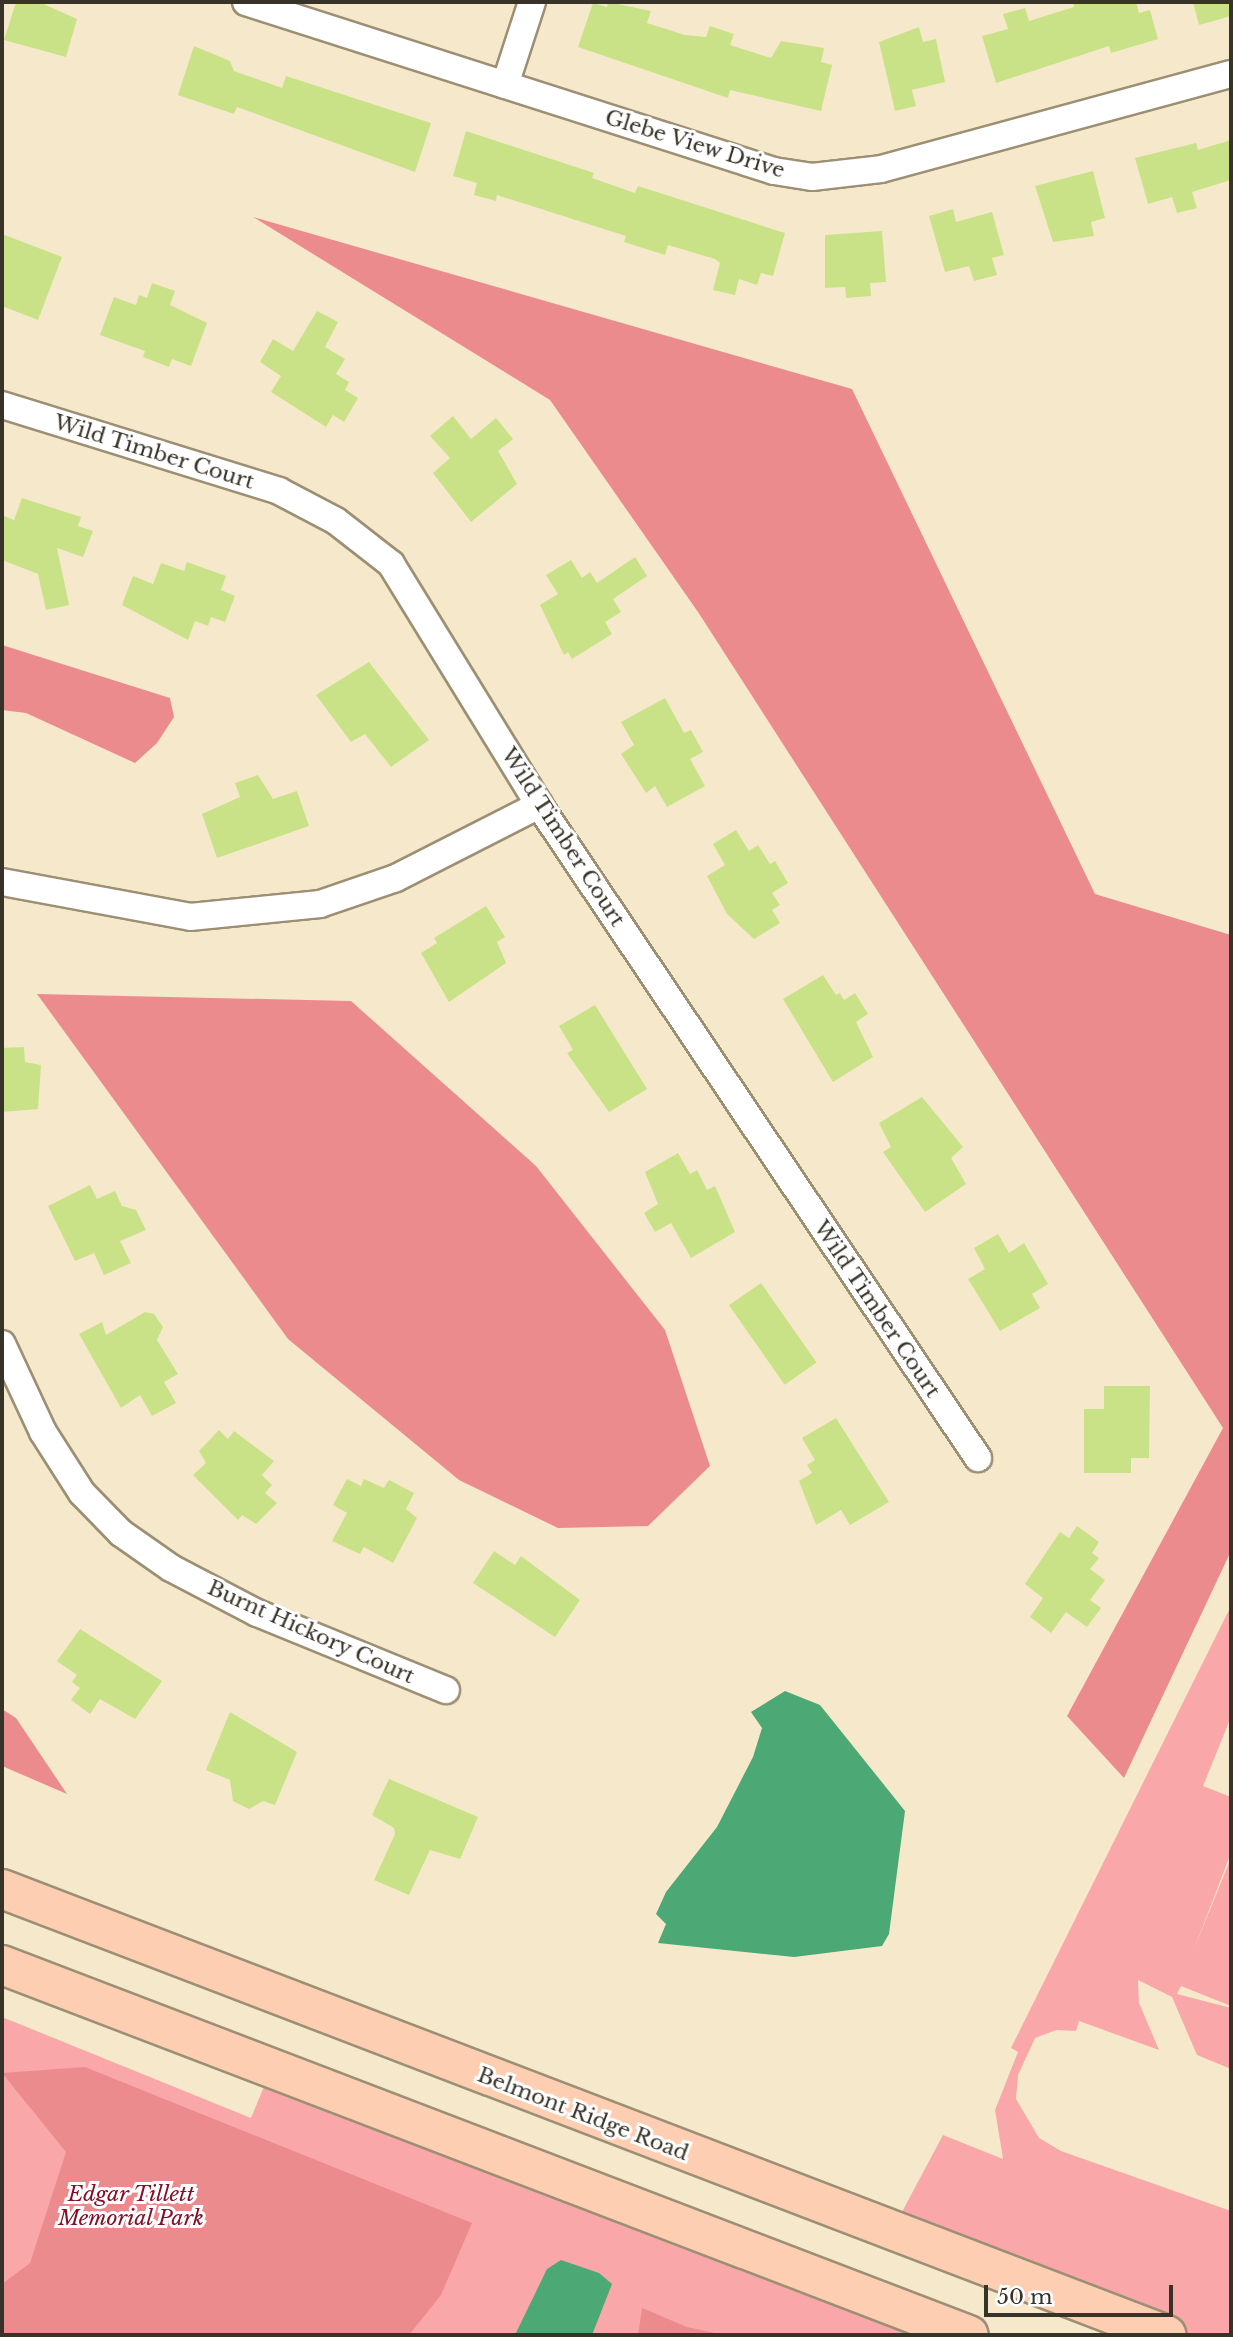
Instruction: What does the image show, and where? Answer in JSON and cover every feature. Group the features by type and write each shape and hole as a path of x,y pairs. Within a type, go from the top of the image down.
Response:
{"main road":[{"name":"Belmont Ridge Road","path":"2,1889 1166,2335"},
{"path":"2,1965 969,2335"}],"street":[{"name":"Glebe View Drive","path":"246,2 774,171 812,177 881,169 1231,74"},
{"path":"505,85 532,2"},
{"name":"Wild Timber Court","path":"2,405 279,491 336,521 391,564 540,805 978,1458"},
{"path":"2,882 191,917 320,904 396,878 540,805"},
{"name":"Burnt Hickory Court","path":"2,1345 43,1432 82,1493 121,1533 171,1568 257,1613 446,1690"}],"green space":[{"path":"253,217 852,389 1095,894 1231,935 1231,1551 1124,1778 1067,1716 1223,1428 698,612 550,400"},
{"path":"2,645 170,698 174,717 157,743 135,763 26,713 2,710"},
{"path":"37,994 351,1001 536,1166 665,1330 710,1466 648,1526 558,1528 459,1480 288,1339"},
{"path":"1231,1606 1231,1717 1203,1786 1231,1797 1231,1853 1194,1949 1231,1858 1231,2006 1181,1986 1177,1994 1231,2008 1231,2069 1197,2055 1172,1997 1138,1980 1139,2003 1159,2050 1079,2021 1076,2031 1056,2030 1035,2038 1018,2075 1016,2099 1039,2138 1061,2151 1231,2211 1231,2335 1180,2335 895,2225 943,2135 1003,2159 995,2110 1018,2052 1011,2048"},
{"path":"2,1709 16,1718 67,1794 2,1766"},
{"name":"Edgar Tillett Memorial Park","path":"2,2017 251,2118 275,2060 995,2335 2,2335"},
{"path":"85,2067 472,2223 441,2295 409,2335 2,2335 2,2284 30,2263 66,2152 2,2073"},
{"path":"642,2308 687,2327 724,2335 638,2335"}],"shaded area":[{"path":"785,1691 820,1705 905,1811 889,1934 882,1946 794,1957 658,1943 666,1924 656,1914 666,1892 717,1827 753,1757 762,1728 751,1712"},
{"path":"561,2260 599,2273 612,2284 592,2335 515,2335 547,2269"}],"building":[{"path":"16,2 39,2 77,19 66,57 4,40"},
{"path":"608,2 651,11 647,23 685,35 706,37 710,26 734,34 730,45 771,58 781,41 824,48 821,62 832,65 821,111 730,90 728,98 578,47 593,3 607,7"},
{"path":"1073,2 1136,2 1139,13 1150,10 1158,39 1111,53 1109,46 996,83 982,36 1008,29 1003,14 1025,8 1029,21 1074,7"},
{"path":"1193,2 1231,2 1231,16 1199,25"},
{"path":"919,27 923,42 936,39 945,82 912,90 916,106 895,111 879,42"},
{"path":"194,46 230,61 234,71 282,88 286,76 431,123 415,172 237,107 234,114 178,95"},
{"path":"466,131 594,173 592,178 635,193 638,186 785,233 773,276 761,273 757,285 739,279 735,295 713,290 720,263 715,259 668,245 665,255 624,242 626,236 497,195 496,201 474,195 477,183 453,176"},
{"path":"1231,140 1231,180 1192,192 1197,208 1177,213 1172,197 1148,204 1135,158 1196,143 1198,150"},
{"path":"1093,171 1105,218 1091,222 1094,236 1053,242 1035,186"},
{"path":"953,209 956,222 992,212 1004,255 992,258 997,275 974,281 969,266 945,272 929,216"},
{"path":"882,231 886,282 870,283 871,296 846,298 845,287 825,288 825,235"},
{"path":"2,234 62,257 38,320 2,306"},
{"path":"152,283 175,291 170,305 207,323 191,366 172,359 169,367 143,357 145,351 100,335 114,297 136,305 139,295 147,298"},
{"path":"317,311 338,322 325,347 345,359 336,374 349,382 345,390 358,398 344,422 333,415 326,427 271,392 281,376 260,362 273,339 293,351"},
{"path":"453,416 471,439 496,418 513,439 498,451 517,484 471,522 433,473 450,458 430,436"},
{"path":"22,498 81,517 78,526 93,531 83,557 57,548 69,605 46,610 38,574 2,560 2,515 14,520"},
{"path":"635,557 647,576 613,599 621,612 605,622 612,634 572,659 568,652 564,655 540,605 558,594 546,575 571,560 582,578 590,572 597,583"},
{"path":"187,562 226,576 221,590 235,596 225,622 211,617 208,626 195,621 188,640 122,605 133,576 153,584 161,563 184,571"},
{"path":"369,662 429,740 391,767 365,734 351,742 316,695"},
{"path":"665,698 684,733 691,730 703,752 690,759 705,786 667,807 655,786 646,793 621,754 634,745 621,722"},
{"path":"258,775 273,799 297,791 309,826 217,858 202,814 240,797 235,783"},
{"path":"736,830 749,851 758,845 770,864 775,861 788,883 772,893 780,905 772,910 780,923 754,939 727,914 707,876 725,865 713,844"},
{"path":"486,906 505,937 497,942 506,963 449,1002 421,953 437,943 434,938"},
{"path":"823,975 836,995 840,993 844,1000 855,993 868,1014 856,1022 873,1057 833,1082 783,999"},
{"path":"595,1005 647,1089 609,1112 567,1053 573,1050 559,1026"},
{"path":"24,1047 25,1062 41,1065 38,1109 2,1112 2,1048"},
{"path":"922,1097 963,1147 951,1158 966,1184 925,1212 883,1152 891,1147 879,1123"},
{"path":"678,1153 690,1174 697,1170 707,1190 715,1186 735,1232 691,1258 671,1223 655,1232 644,1213 658,1204 645,1172"},
{"path":"90,1185 97,1199 115,1191 122,1206 136,1210 146,1230 120,1241 131,1263 104,1275 94,1253 75,1261 48,1206"},
{"path":"998,1234 1009,1253 1024,1243 1048,1284 1032,1294 1040,1308 1000,1331 968,1279 985,1269 974,1248"},
{"path":"761,1283 817,1362 785,1385 729,1305"},
{"path":"145,1312 154,1314 163,1327 157,1340 178,1374 164,1382 176,1403 152,1416 140,1395 121,1408 79,1334 102,1322 106,1335"},
{"path":"1104,1386 1150,1386 1149,1458 1131,1458 1131,1473 1084,1473 1084,1409 1104,1409"},
{"path":"836,1418 889,1502 850,1525 841,1510 816,1525 799,1481 812,1473 807,1465 815,1460 802,1438"},
{"path":"219,1430 228,1439 234,1431 274,1461 262,1475 272,1485 265,1493 277,1503 256,1524 242,1515 238,1520 193,1475 206,1463 199,1451"},
{"path":"347,1479 361,1486 364,1479 384,1488 389,1480 414,1493 406,1509 417,1518 393,1563 364,1547 360,1554 332,1541 347,1513 333,1505"},
{"path":"1077,1526 1099,1542 1092,1553 1099,1558 1090,1569 1105,1580 1090,1600 1101,1608 1087,1627 1066,1612 1051,1633 1030,1617 1043,1598 1025,1584 1060,1532 1069,1538"},
{"path":"494,1551 515,1565 521,1556 580,1600 555,1637 473,1583"},
{"path":"80,1629 162,1681 135,1719 100,1699 90,1714 71,1700 80,1688 72,1682 77,1675 57,1661"},
{"path":"230,1712 297,1752 275,1805 263,1801 249,1809 233,1801 230,1780 206,1770"},
{"path":"389,1779 478,1817 460,1859 430,1850 409,1895 374,1880 395,1834 394,1828 372,1815"}]}
